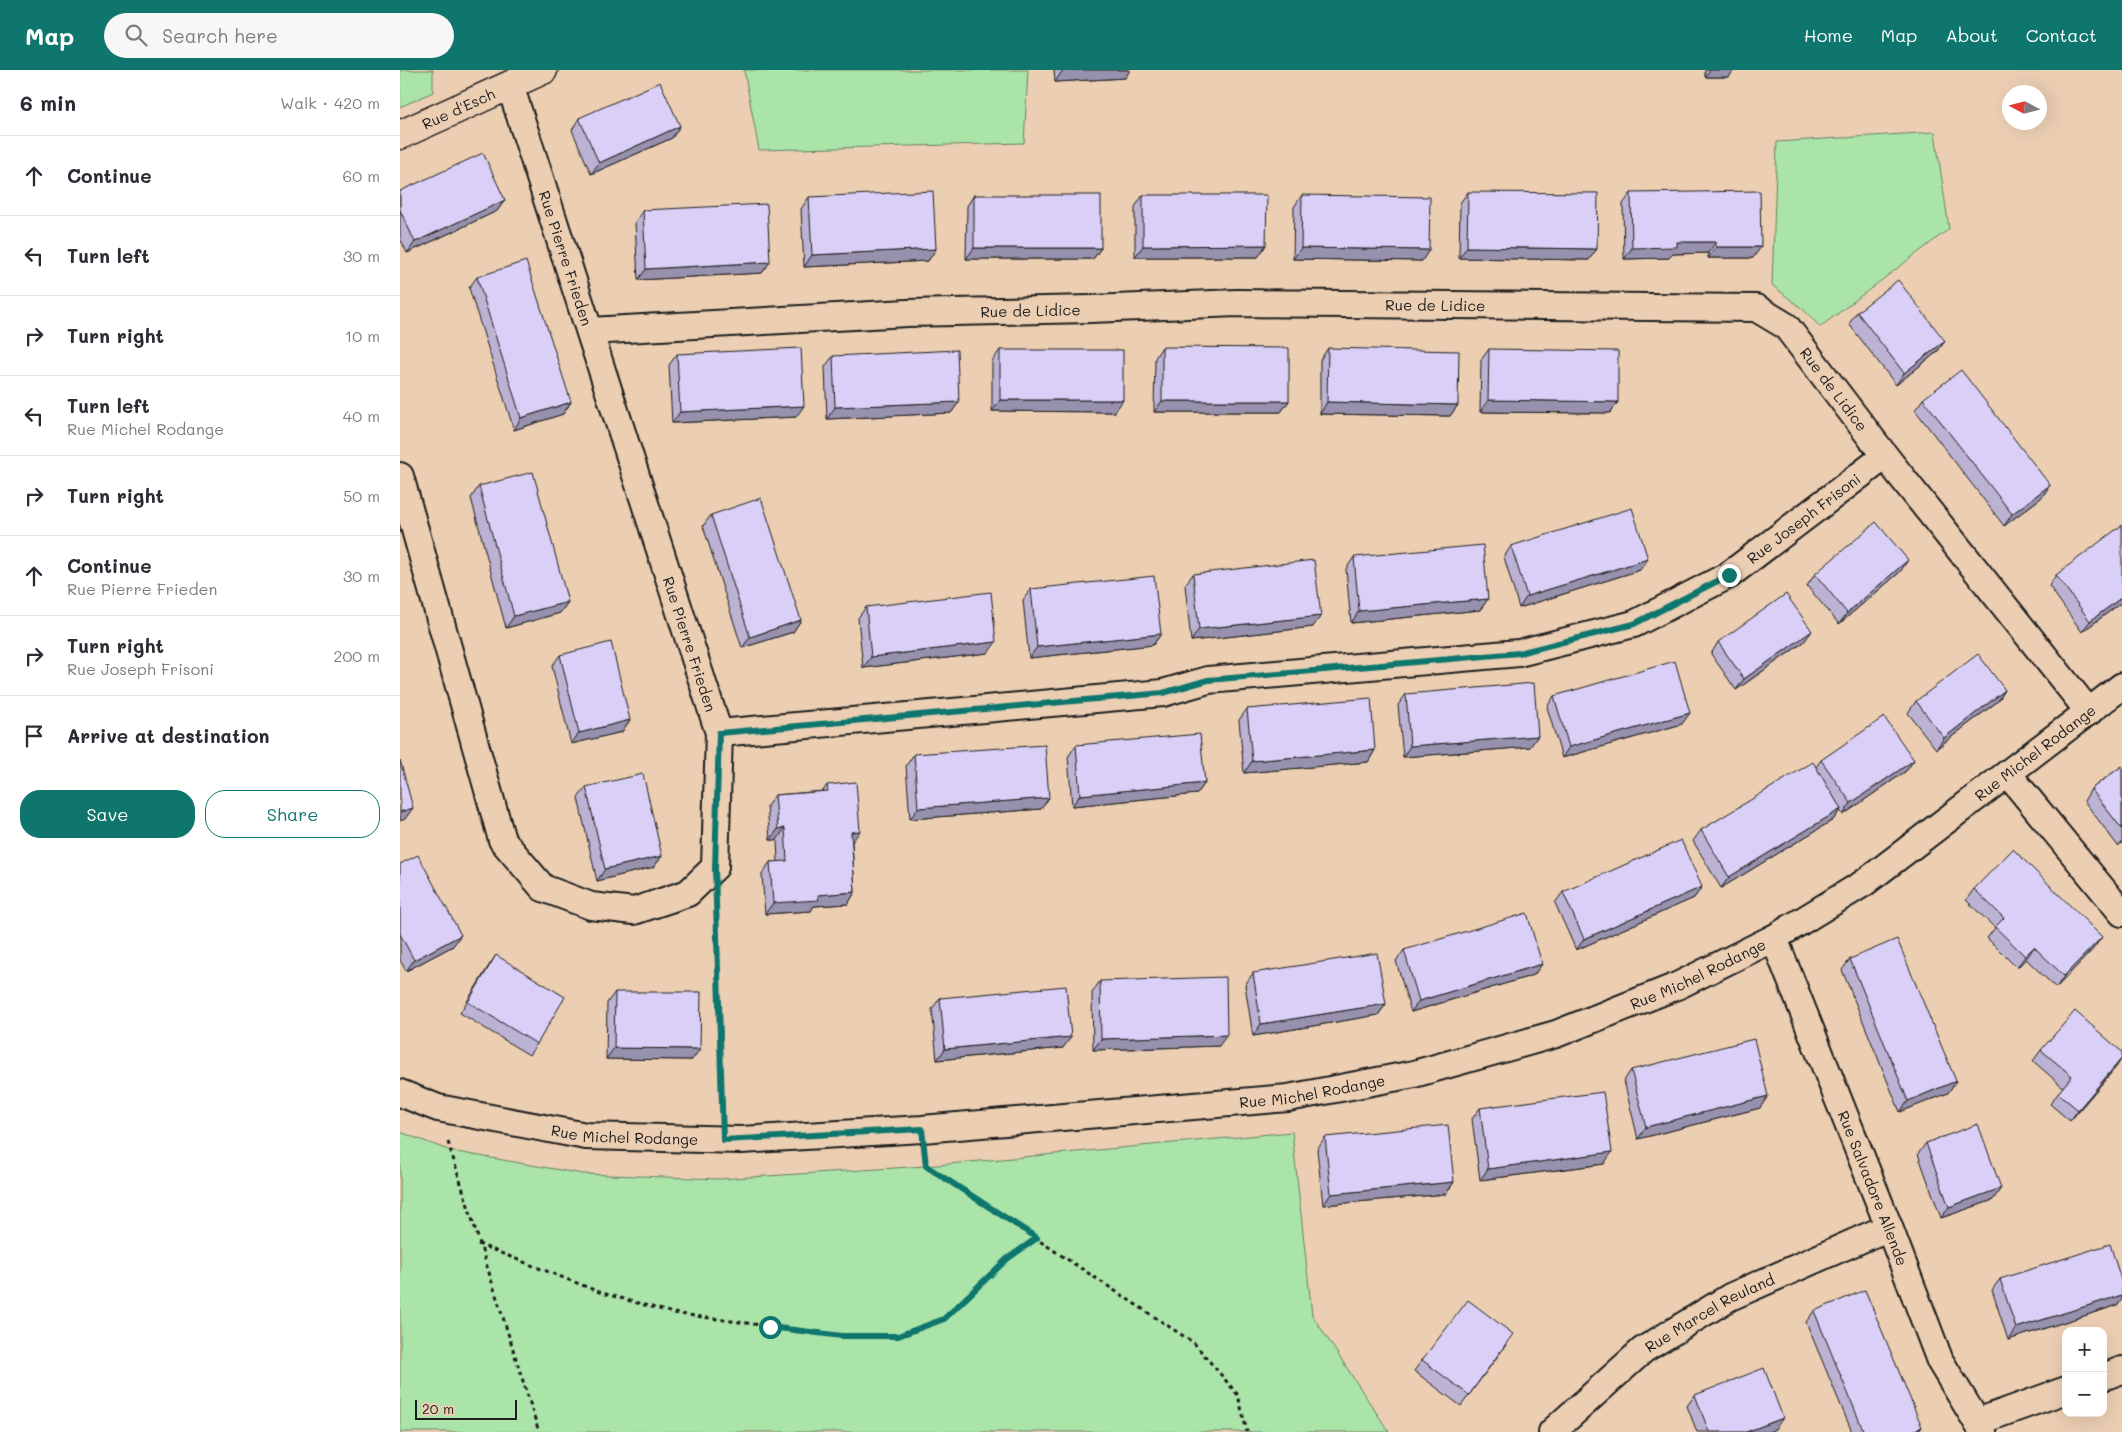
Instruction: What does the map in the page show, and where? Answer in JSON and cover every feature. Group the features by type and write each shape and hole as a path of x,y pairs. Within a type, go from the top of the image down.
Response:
{"main road":[{"name":"Rue d'Esch","path":"400,135 543,70"}],"street":[{"name":"Rue Pierre Frieden","path":"510,85 719,733 715,868"},
{"name":"Rue de Lidice","path":"590,331 908,313 1090,309 1237,303 1756,308 1786,326 1885,456 2089,712"},
{"name":"Rue Joseph Frisoni","path":"719,733 1163,693 1208,680 1519,653 1634,624 1729,575 1885,456"},
{"path":"400,476 502,840 543,888 591,906 634,911 688,893 715,868"},
{"name":"Rue Michel Rodange","path":"400,1093 438,1108 586,1136 723,1140 922,1129 1288,1098 1414,1074 1556,1034 1677,986 1774,938 1864,883 2122,686"},
{"path":"2008,774 2122,913"},
{"name":"Rue Salvadore Allende","path":"1774,938 1940,1361 1980,1427"},
{"name":"Rue Marcel Reuland","path":"1552,1432 1643,1350 1730,1297 1889,1227"},
{"path":"2107,1376 2122,1370"},
{"path":"1980,1427 2062,1392"}],"path":[{"path":"715,868 723,1140"},
{"path":"438,1108 478,1244 539,1432"},
{"path":"922,1129 926,1166 1194,1343 1238,1395 1247,1432"},
{"path":"478,1244 602,1293 673,1313 842,1336 898,1336 944,1319 1007,1259 1037,1238"}],"green space":[{"path":"400,70 433,70 433,92 400,107"},
{"path":"744,70 1028,70 1024,143 759,150"},
{"path":"1935,132 1949,229 1820,327 1806,312 1772,285 1777,142"},
{"path":"400,1132 451,1151 583,1174 719,1179 926,1166 1292,1132 1312,1315 1389,1432 400,1432"}],"building":[{"path":"660,82 680,126 599,163 579,118"},
{"path":"483,153 505,200 415,242 400,210 400,191"},
{"path":"933,191 936,249 812,255 809,197"},
{"path":"1760,191 1761,247 1716,247 1716,242 1677,242 1677,247 1632,248 1631,193"},
{"path":"1468,192 1598,193 1597,249 1467,247"},
{"path":"974,195 1101,195 1101,248 974,248"},
{"path":"1143,195 1267,195 1266,245 1143,246"},
{"path":"1302,195 1430,197 1429,250 1301,248"},
{"path":"767,204 770,262 646,269 643,210"},
{"path":"526,261 571,402 521,418 477,277"},
{"path":"1898,280 1945,341 1904,373 1857,312"},
{"path":"1162,347 1289,348 1289,401 1162,401"},
{"path":"801,348 804,406 680,412 677,354"},
{"path":"1328,348 1459,351 1458,405 1327,402"},
{"path":"1489,349 1618,351 1618,402 1488,400"},
{"path":"957,350 959,402 835,407 833,356"},
{"path":"1000,350 1123,350 1123,400 1000,400"},
{"path":"1961,370 2050,485 2012,514 1923,399"},
{"path":"533,472 568,602 514,616 479,486"},
{"path":"761,498 801,620 750,637 711,515"},
{"path":"1632,508 1648,559 1527,596 1511,546"},
{"path":"1876,522 1908,560 1847,613 1815,574"},
{"path":"2122,525 2122,597 2090,621 2056,575"},
{"path":"1483,545 1488,599 1359,611 1354,557"},
{"path":"1314,560 1321,616 1199,629 1193,574"},
{"path":"1154,576 1161,634 1037,647 1031,589"},
{"path":"991,592 996,642 871,657 866,607"},
{"path":"1786,594 1812,631 1744,679 1718,642"},
{"path":"611,642 630,720 579,733 560,655"},
{"path":"1978,654 2005,690 1944,738 1916,701"},
{"path":"1675,661 1690,713 1569,747 1554,696"},
{"path":"1534,683 1538,736 1410,746 1406,694"},
{"path":"1371,698 1375,750 1252,761 1247,709"},
{"path":"1884,717 1914,760 1851,803 1821,760"},
{"path":"1200,734 1205,783 1080,795 1076,745"},
{"path":"1045,745 1049,798 918,808 914,754"},
{"path":"400,760 413,808 400,812"},
{"path":"1813,762 1841,809 1729,877 1701,830"},
{"path":"2122,766 2122,829 2091,789"},
{"path":"643,774 662,856 605,869 586,787"},
{"path":"856,782 860,831 851,832 855,892 818,895 819,900 773,903 770,862 787,861 785,828 778,829 775,795 828,791 827,785"},
{"path":"1681,840 1702,887 1584,939 1563,892"},
{"path":"2013,849 2102,937 2064,976 2034,947 2025,956 1995,927 2004,918 1974,889"},
{"path":"418,855 461,935 414,960 400,934 400,864"},
{"path":"1527,913 1542,964 1419,1001 1404,950"},
{"path":"1897,939 1956,1081 1908,1101 1850,959"},
{"path":"1377,953 1386,1004 1261,1024 1253,973"},
{"path":"496,955 565,997 537,1044 468,1002"},
{"path":"1226,977 1227,1035 1101,1039 1100,981"},
{"path":"1066,986 1071,1037 945,1049 940,998"},
{"path":"615,992 701,992 700,1049 614,1048"},
{"path":"2075,1011 2122,1052 2122,1058 2078,1110 2058,1093 2072,1076 2041,1050"},
{"path":"1754,1039 1768,1096 1646,1127 1631,1070"},
{"path":"1603,1092 1612,1152 1488,1169 1480,1108"},
{"path":"1978,1124 2001,1188 1949,1207 1926,1143"},
{"path":"1448,1125 1454,1182 1331,1194 1325,1137"},
{"path":"2110,1244 2122,1283 2122,1295 2016,1328 2000,1279"},
{"path":"1865,1290 1922,1427 1910,1432 1864,1432 1814,1311"},
{"path":"1468,1300 1513,1334 1469,1395 1422,1360"},
{"path":"1764,1368 1783,1418 1746,1432 1709,1432 1695,1395"}],"route":[{"path":"770,1327 842,1336 898,1336 944,1319 1007,1259 1037,1238 926,1166 922,1129 723,1140 715,868 719,733 1163,693 1208,680 1519,653 1634,624 1729,575"}]}
